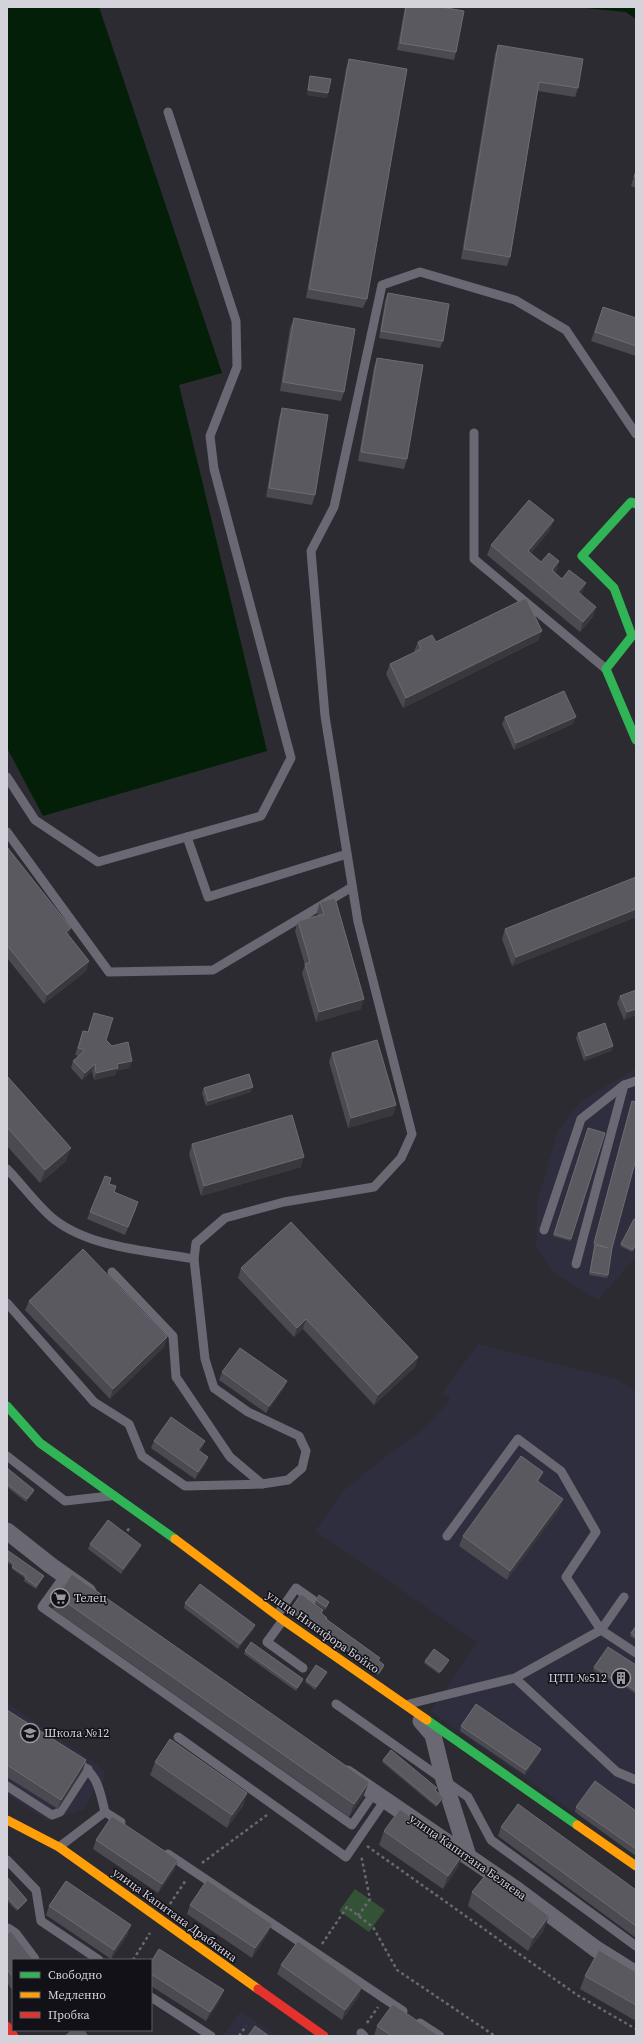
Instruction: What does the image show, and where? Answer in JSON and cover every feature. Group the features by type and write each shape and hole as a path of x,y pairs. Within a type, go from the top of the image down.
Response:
{"street":[{"path":"636,504 631,502 582,556 614,588 632,636 606,669 636,740"},
{"name":"улица Никифора Бойко","path":"7,1406 40,1443 116,1496 280,1618 636,1866"},
{"path":"7,1531 103,1603"},
{"path":"406,1705 433,1734 444,1780 468,1856"},
{"name":"улица Капитана Беляева","path":"336,1766 468,1856 596,1949 636,1974"},
{"name":"улица Капитана Драбкина","path":"7,1820 59,1847 324,2036"},
{"path":"7,1932 13,1936 30,1959"},
{"path":"7,2026 14,2036"}],"lane":[{"path":"7,777 35,820 98,862 261,816 291,758 214,469 210,436 237,367 236,320 168,112"},
{"path":"7,1303 94,1402 129,1424 142,1456 185,1486 262,1484 288,1480 302,1468 306,1451 299,1436 248,1412 214,1388 205,1359 194,1259 196,1243 225,1218 284,1202 374,1187 401,1158 412,1134 358,922 352,888 325,716 310,551 334,507 382,285 420,272 515,300 566,330 636,434"},
{"path":"474,433 474,558 606,669"},
{"path":"7,832 109,972 213,970 352,888"},
{"path":"188,837 208,897 347,854"},
{"path":"544,1230 581,1119 624,1085 636,1081"},
{"path":"576,1264 624,1085"},
{"path":"7,1169 55,1220 84,1237 107,1243 194,1259"},
{"path":"112,1272 173,1336 176,1377 230,1457 262,1484"},
{"path":"448,1536 518,1439 561,1470 596,1532 566,1577 601,1630 636,1653"},
{"path":"7,1456 65,1501 116,1496"},
{"path":"65,1575 42,1607 352,1825 380,1796"},
{"path":"303,1668 267,1642 296,1588 313,1600"},
{"path":"406,1705 515,1678 601,1630 624,1597"},
{"path":"515,1678 617,1772 636,1780"},
{"path":"336,1704 468,1797 491,1840 636,1946"},
{"path":"178,1736 346,1857 358,1840 380,1796"},
{"path":"70,1757 88,1769 99,1786 105,1812 130,1828"},
{"path":"7,1786 52,1815 60,1812 88,1769"},
{"path":"59,1847 105,1812"},
{"path":"161,1849 440,2036"},
{"path":"7,1860 36,1890 41,1921 98,1959"},
{"path":"152,1998 211,2036"}],"path":[{"path":"358,1840 370,1899 358,1916"},
{"path":"358,1840 577,1994 636,2029"},
{"path":"316,1953 347,1907 373,1927 397,1970 495,2036"},
{"path":"134,1959 142,1946"},
{"path":"362,2035 384,1999"},
{"path":"239,2036 246,2026"}],"shaded area":[{"path":"7,7 99,7 222,373 179,385 267,751 43,816 7,748"},
{"path":"575,7 636,7 636,19 626,12"},
{"path":"636,1068 636,1257 598,1300 552,1271 536,1247 537,1202 558,1130 582,1101"},
{"path":"478,1344 617,1379 636,1392 636,1856 430,1711 477,1642 315,1531 343,1491 395,1449 424,1429 448,1402 450,1398 441,1394"},
{"name":"Школа №12","path":"7,1703 97,1764 105,1773 104,1782 94,1790 85,1809 48,1821 7,1795"},
{"path":"355,1889 385,1910 369,1932 339,1911"},
{"path":"241,2011 277,2036 223,2036"}],"building":[{"path":"406,7 441,7 464,11 456,52 400,43"},
{"path":"498,45 583,59 578,88 539,82 510,257 464,249"},
{"path":"349,59 407,69 367,299 309,289"},
{"path":"310,76 331,79 328,93 308,90"},
{"path":"388,293 449,304 443,341 381,331"},
{"path":"603,307 636,318 636,346 595,332"},
{"path":"294,318 355,329 344,392 283,382"},
{"path":"377,358 423,365 407,459 361,452"},
{"path":"282,408 328,415 315,495 269,488"},
{"path":"529,500 554,520 528,551 541,562 549,553 559,561 552,570 562,579 569,570 586,583 578,592 596,607 583,622 491,545"},
{"path":"526,598 542,631 406,698 390,664 421,649 418,642 432,635 436,642"},
{"path":"564,691 576,717 516,743 505,717"},
{"path":"7,847 71,928 66,932 89,961 47,995 7,945"},
{"path":"636,877 636,909 516,957 505,929"},
{"path":"335,898 364,999 319,1012 305,964 310,962 298,921 324,914 320,902"},
{"path":"636,990 636,1009 627,1012 620,996"},
{"path":"94,1013 113,1018 106,1040 112,1046 128,1042 132,1061 117,1064 118,1068 96,1073 95,1064 85,1073 73,1061 85,1050 78,1048 83,1031 88,1032"},
{"path":"605,1023 613,1046 586,1056 578,1033"},
{"path":"377,1040 396,1105 351,1118 332,1053"},
{"path":"249,1074 253,1087 208,1101 204,1088"},
{"path":"7,1076 71,1148 45,1170 7,1127"},
{"path":"632,1101 636,1102 636,1159 612,1248 608,1275 590,1272 595,1245 608,1248 594,1243"},
{"path":"292,1115 304,1157 204,1186 192,1144"},
{"path":"588,1128 605,1133 571,1239 554,1234"},
{"path":"105,1176 111,1178 109,1184 116,1186 114,1192 138,1202 128,1227 90,1212"},
{"path":"634,1219 636,1220 636,1243 633,1250 621,1244"},
{"path":"291,1222 418,1357 378,1395 306,1319 297,1328 241,1268"},
{"path":"83,1249 167,1337 113,1389 29,1301"},
{"path":"240,1348 287,1381 269,1406 222,1372"},
{"path":"171,1417 205,1441 198,1450 208,1457 198,1472 154,1441"},
{"path":"521,1456 543,1472 537,1481 563,1499 510,1571 463,1536"},
{"path":"7,1468 34,1490 27,1499 7,1484"},
{"path":"108,1520 141,1545 123,1569 90,1544"},
{"path":"7,1550 44,1576 36,1586 25,1578 26,1576 12,1567 14,1564 7,1559"},
{"path":"72,1574 369,1782 354,1804 57,1596"},
{"path":"65,1582 66,1583 60,1592 58,1591"},
{"path":"200,1584 255,1625 240,1644 185,1603"},
{"path":"301,1594 323,1610 321,1613 327,1618 326,1619 380,1658 378,1660 384,1665 379,1673 290,1610"},
{"path":"319,1595 329,1602 326,1607 316,1600"},
{"path":"636,1626 636,1637 631,1633"},
{"path":"251,1642 303,1679 297,1688 245,1651"},
{"name":"ЦТП №512","path":"608,1647 636,1665 636,1691 624,1683 623,1686 594,1667"},
{"path":"434,1649 449,1660 440,1672 425,1661"},
{"path":"316,1665 327,1672 316,1687 306,1680"},
{"path":"476,1704 541,1749 526,1770 461,1726"},
{"path":"7,1710 86,1760 61,1800 7,1765"},
{"path":"170,1739 247,1793 232,1815 155,1762"},
{"path":"391,1750 437,1788 435,1790 443,1797 437,1805 383,1760"},
{"path":"595,1781 636,1811 636,1849 576,1807"},
{"path":"518,1804 636,1890 636,1926 501,1827"},
{"path":"400,1809 463,1854 448,1876 384,1831"},
{"path":"112,1816 178,1860 162,1884 96,1840"},
{"path":"489,1871 549,1916 533,1938 472,1892"},
{"path":"7,1877 27,1900 18,1909 7,1897"},
{"path":"207,1880 272,1924 255,1948 190,1905"},
{"path":"66,1881 131,1925 114,1950 49,1906"},
{"path":"11,1931 32,1959 12,1959 12,1976 7,1969 7,1934"},
{"path":"298,1941 362,1987 345,2010 281,1965"},
{"path":"159,1949 224,1990 210,2012 152,1975 152,1960"},
{"path":"599,1950 636,1972 636,2005 585,1976"},
{"path":"393,2004 439,2036 392,2036 377,2026"},
{"path":"255,2026 269,2036 248,2036"},
{"path":"72,2031 84,2031 88,2036 65,2036"}],"traffic: fast":[{"path":"636,504 631,502 582,556 614,588 632,636 606,669 636,740"},
{"path":"7,1406 40,1443 175,1539"},
{"path":"427,1720 577,1825"}],"traffic: slow":[{"path":"175,1539 283,1620 427,1720"},
{"path":"7,1820 59,1847 258,1989"},
{"path":"577,1825 636,1866"}],"traffic: jam":[{"path":"258,1989 324,2036"},
{"path":"7,2026 14,2036"}],"place":[{"name":"Телец","path":"60,1598"},
{"name":"ЦТП №512","path":"621,1678"},
{"name":"Школа №12","path":"30,1733"}]}
